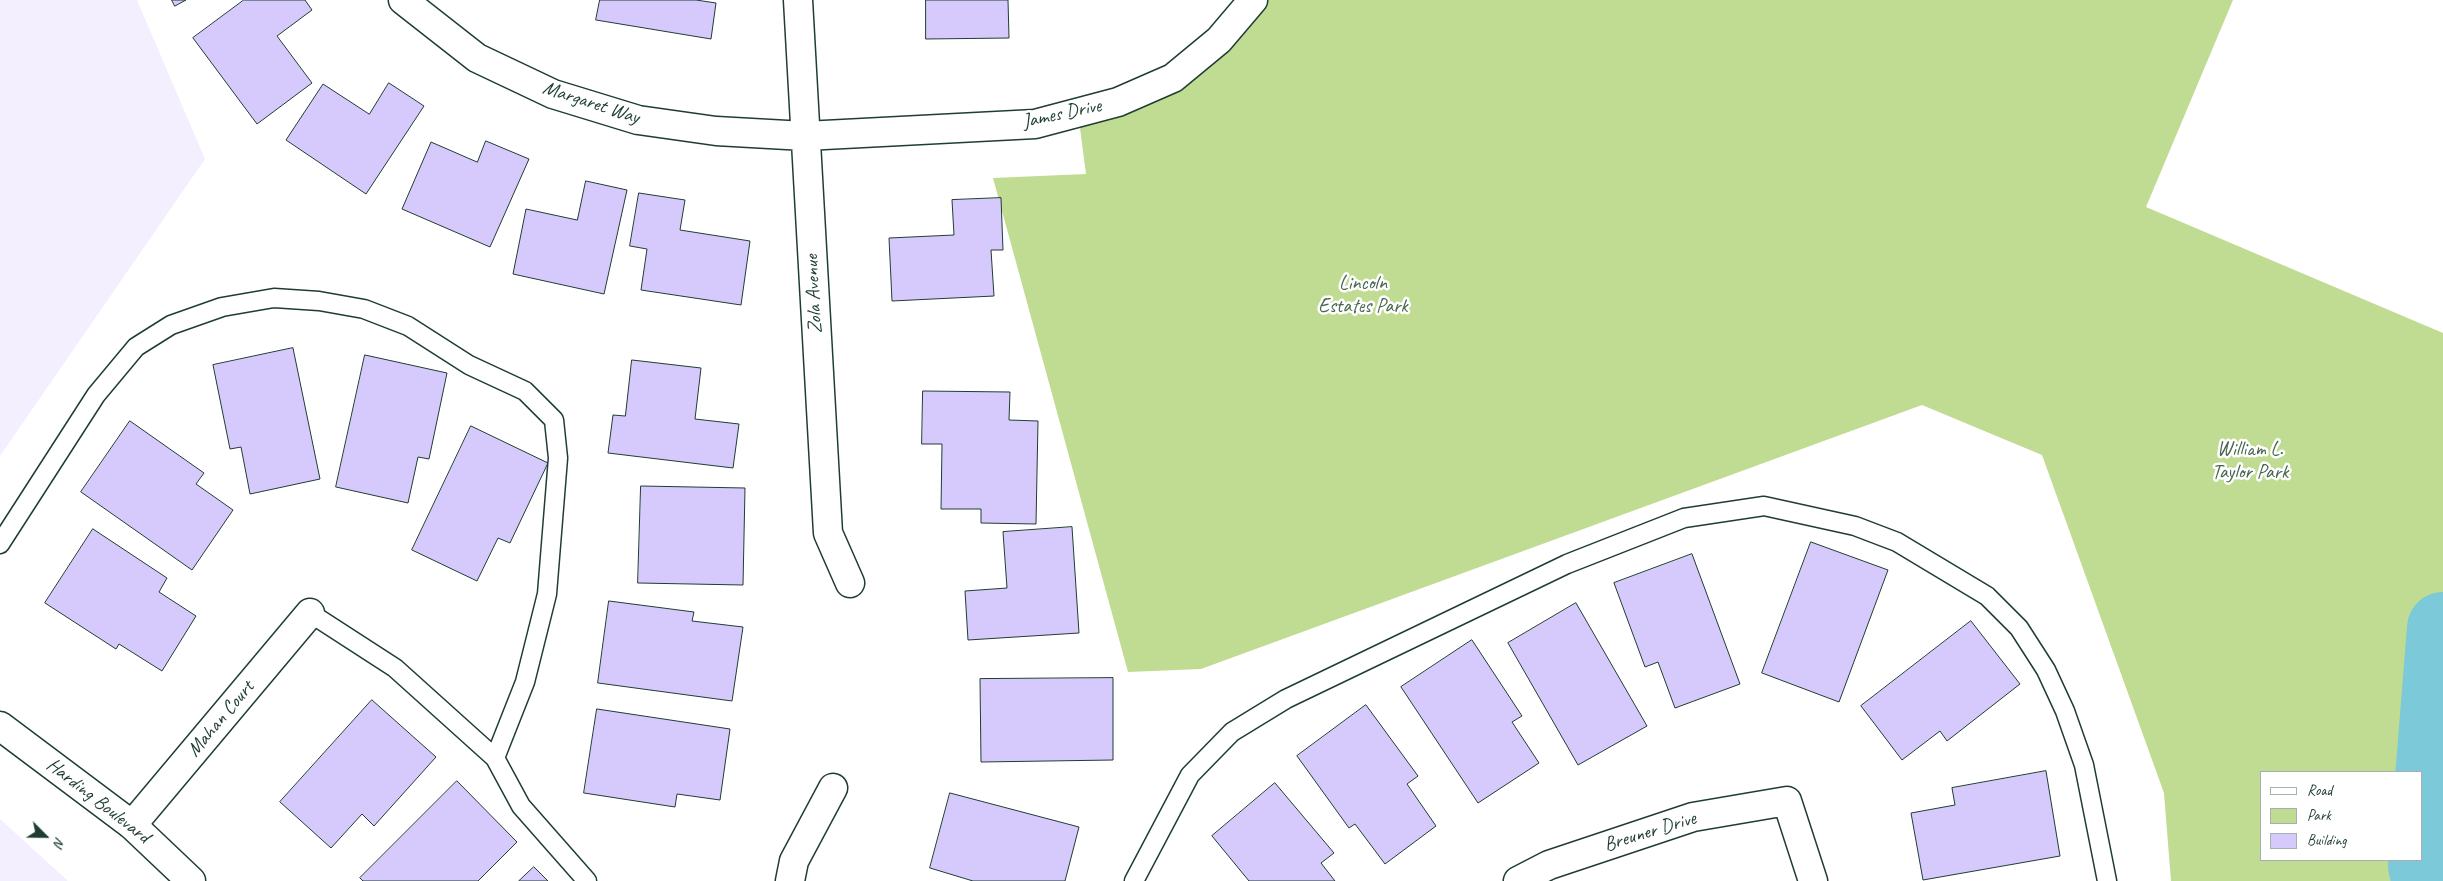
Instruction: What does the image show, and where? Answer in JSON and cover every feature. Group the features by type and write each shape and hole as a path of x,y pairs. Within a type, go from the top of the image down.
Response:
{"street":[{"name":"Margaret Way","path":"403,0 477,58 553,94 638,120 716,131 804,136"},
{"name":"Zola Avenue","path":"798,0 804,136 828,532 850,583"},
{"name":"James Drive","path":"804,136 1035,124 1118,102 1173,78 1219,40 1253,0"},
{"name":"Mahan Court","path":"132,824 310,613"},
{"name":"Harding Boulevard","path":"0,726 132,824 192,881"},
{"path":"790,881 794,861 833,788"},
{"name":"Breuner Drive","path":"1518,881 1549,865 1693,817 1787,801 1813,881"}],"lane":[{"path":"0,544 96,395 136,347 171,325 222,307 274,298 319,301 364,309 408,326 469,365 525,390 554,420 558,458 547,594 525,682 495,758"},
{"path":"1134,881 1190,775 1232,732 1286,698 1567,564 1684,518 1764,506 1855,526 1898,542 1987,596 2019,628 2046,670 2065,712 2084,765 2107,881"},
{"path":"310,613 395,668 495,758 521,806 588,881"}],"shaded area":[{"path":"0,0 137,0 205,159 0,456"},
{"path":"0,819 68,881 0,881"}],"green space":[{"name":"Lincoln Estates Park","path":"1237,0 2233,0 2146,207 2443,333 2443,881 2171,881 2164,793 2042,455 1922,405 1201,669 1128,672 993,178 1086,174 1078,113 1181,64"}],"building":[{"path":"172,0 186,0 175,6"},
{"path":"244,0 305,0 312,10 277,36 312,83 257,124 193,38"},
{"path":"600,0 696,0 716,3 711,39 596,20"},
{"path":"926,0 1008,0 1009,38 926,39"},
{"path":"389,83 424,106 366,194 286,140 323,84 369,114"},
{"path":"486,141 529,159 490,247 402,209 431,142 477,162"},
{"path":"586,181 627,190 604,294 513,274 526,209 577,220"},
{"path":"639,193 685,200 680,230 750,241 741,305 641,290 647,249 630,246"},
{"path":"1001,198 1003,250 991,250 994,296 892,301 889,238 954,235 952,200"},
{"path":"293,348 320,479 250,494 241,447 230,449 213,365"},
{"path":"365,355 447,373 429,459 418,457 408,503 336,487"},
{"path":"632,360 701,368 695,419 739,424 733,468 608,453 613,415 625,416"},
{"path":"923,391 1010,392 1009,420 1038,421 1036,524 981,523 981,509 941,509 942,444 922,444"},
{"path":"130,421 204,473 196,484 233,510 192,570 81,492"},
{"path":"471,426 548,463 510,543 498,538 477,581 412,550"},
{"path":"641,486 745,488 743,585 638,583"},
{"path":"1072,527 1079,633 968,640 965,591 1007,588 1003,532"},
{"path":"93,529 167,578 159,592 196,616 162,671 119,644 116,649 45,603"},
{"path":"1811,542 1888,570 1839,702 1762,673"},
{"path":"1692,554 1740,684 1675,708 1658,662 1645,667 1614,583"},
{"path":"609,601 694,612 692,621 743,627 732,701 598,683"},
{"path":"1576,603 1647,726 1578,765 1508,643"},
{"path":"1971,621 2020,684 1947,741 1940,731 1902,760 1861,706"},
{"path":"1472,640 1522,716 1512,722 1539,763 1478,803 1401,687"},
{"path":"1113,678 1113,760 981,762 980,679"},
{"path":"372,700 436,757 374,826 362,814 331,848 280,802"},
{"path":"1366,705 1418,776 1407,784 1436,826 1385,864 1355,824 1349,828 1297,756"},
{"path":"597,709 730,729 720,800 677,794 675,807 584,793"},
{"path":"2046,771 2060,856 1923,880 1911,813 1955,805 1952,788"},
{"path":"457,781 517,842 478,881 363,881 360,878"},
{"path":"1275,783 1334,853 1321,863 1335,881 1249,881 1212,836"},
{"path":"950,793 1079,827 1065,881 973,881 930,868"},
{"path":"534,867 548,881 519,881"}],"waterway":[{"path":"2428,881 2424,866 2443,628"}],"park label":[{"name":"William L. Taylor Park","path":"2250,462"}]}
